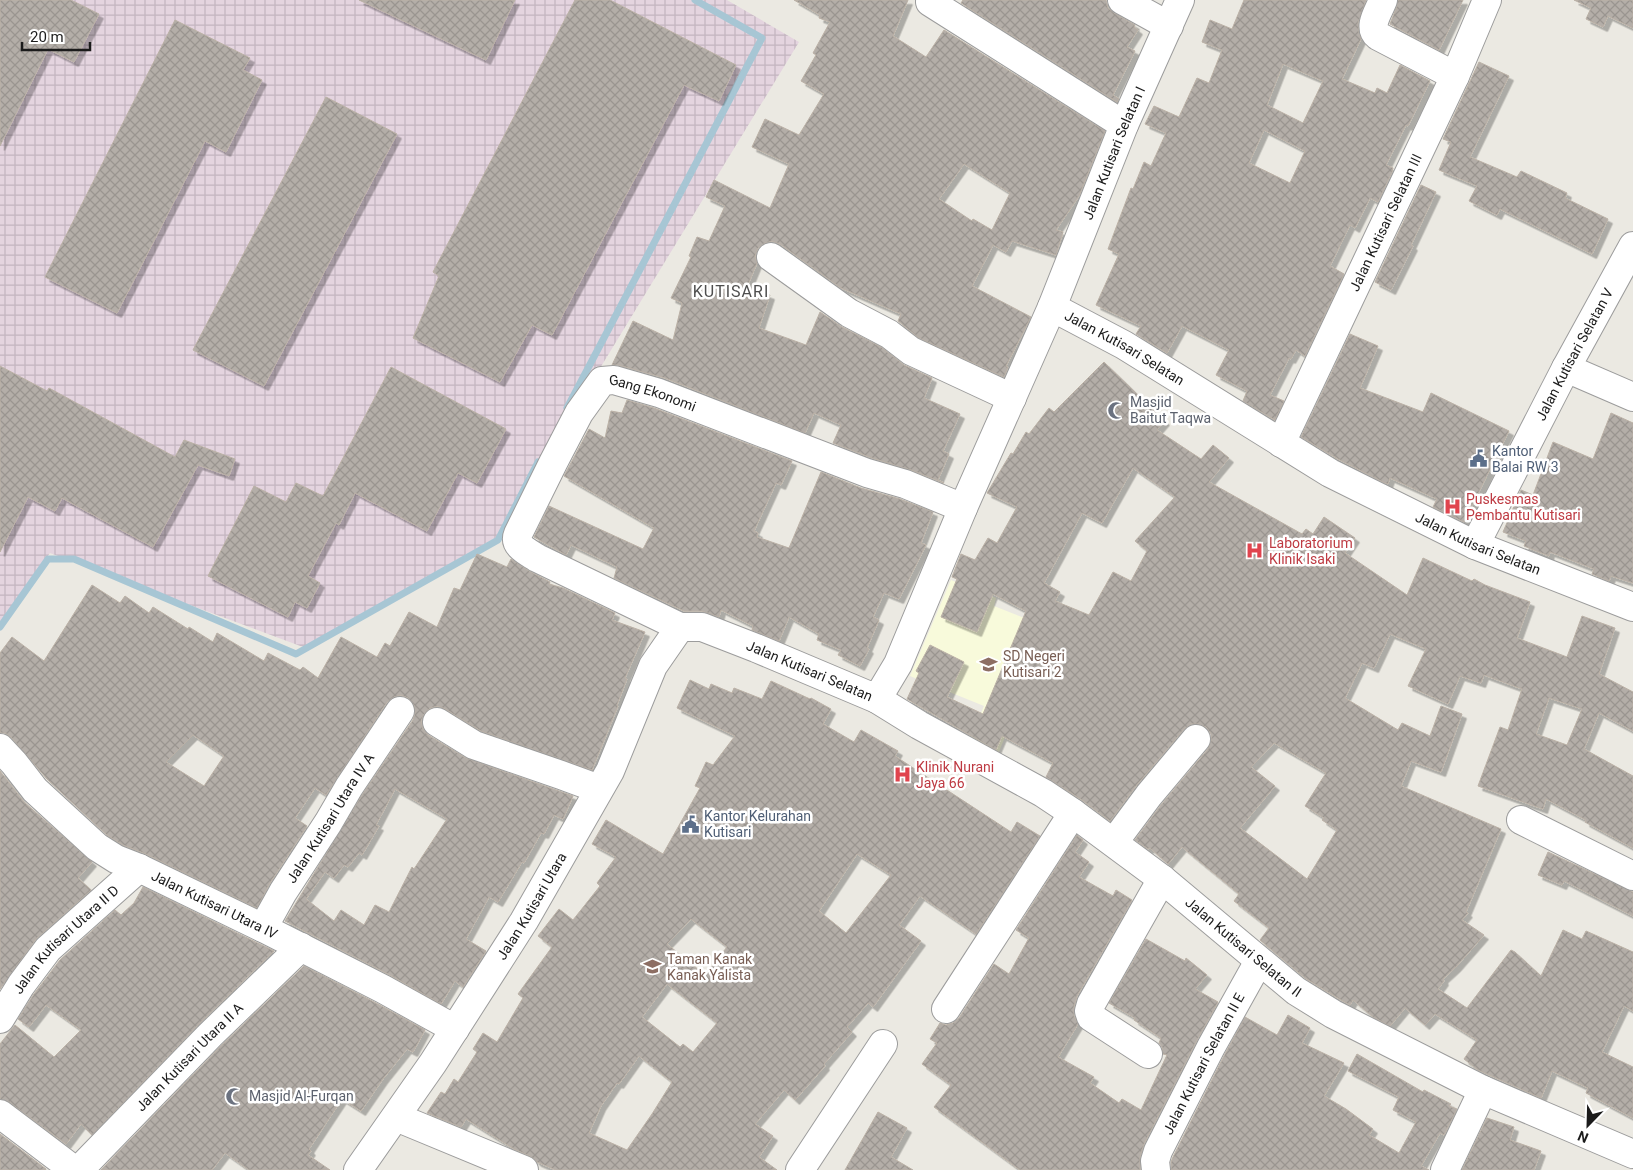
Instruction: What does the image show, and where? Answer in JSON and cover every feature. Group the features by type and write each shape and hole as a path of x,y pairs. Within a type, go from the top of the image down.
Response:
{"street":[{"path":"1122,0 1169,26"},
{"name":"Jalan Kutisari Selatan I","path":"1052,307 1124,124 1180,0"},
{"path":"1383,0 1372,27 1374,32 1378,36 1455,76"},
{"name":"Jalan Kutisari Selatan III","path":"1281,443 1455,76 1487,0"},
{"path":"930,2 1124,124"},
{"name":"Jalan Kutisari Selatan V","path":"1475,545 1566,368 1633,246"},
{"path":"771,257 849,313 889,334 911,351 1012,398"},
{"name":"Jalan Kutisari Selatan","path":"680,627 702,627 877,699 898,664 963,508 1052,307 1124,346 1330,473 1475,545 1633,607"},
{"path":"1566,368 1633,397"},
{"name":"Gang Ekonomi","path":"680,627 537,558 520,547 516,539 552,463 579,413 602,381 614,380 659,393 867,472 904,484 963,508"},
{"name":"Jalan Kutisari Utara","path":"358,1170 396,1118 524,921 610,771 653,666 680,627"},
{"name":"Jalan Kutisari Selatan II","path":"877,699 1043,793 1073,813 1162,880 1296,991 1333,1014 1482,1090 1633,1154"},
{"name":"Jalan Kutisari Utara IV A","path":"263,928 283,892 349,787 400,711"},
{"path":"437,722 474,744 599,789"},
{"path":"1114,842 1148,795 1196,739"},
{"name":"Jalan Kutisari Utara IV","path":"0,748 35,790 97,846 116,859 139,868 301,947 455,1029"},
{"path":"946,1009 1073,813"},
{"path":"1520,820 1633,876"},
{"name":"Jalan Kutisari Utara II D","path":"0,1019 21,985 48,949 139,868"},
{"path":"1148,1054 1091,1017 1089,1011 1091,1004 1162,880"},
{"name":"Jalan Kutisari Utara II A","path":"79,1170 210,1036 301,947"},
{"name":"Jalan Kutisari Selatan II E","path":"1156,1170 1155,1161 1158,1152 1211,1047 1259,961"},
{"path":"800,1170 883,1044"},
{"path":"1445,1170 1482,1090"},
{"path":"0,1114 74,1170"},
{"path":"396,1118 524,1170"}],"shaded area":[{"path":"0,0 727,0 799,42 497,537 303,647 50,553 0,623"},
{"name":"SD Negeri Kutisari 2","path":"951,580 996,598 994,606 1050,628 998,754 969,742 984,706 910,676"}],"building":[{"path":"0,0 71,0 99,14 74,62 48,49 0,146"},
{"path":"359,0 515,0 486,60"},
{"path":"575,0 610,0 736,65 719,101 684,85 552,335 532,325 500,382 413,338 439,276 433,272"},
{"path":"794,0 908,0 893,36 926,57 944,30 1105,131 1079,196 1056,230 1063,232 1056,255 1012,241 1006,252 993,245 972,286 1031,317 1006,366 1008,367 1004,377 919,338 898,321 901,314 841,288 780,244 772,241 758,248 755,256 757,263 747,287 770,295 759,328 806,345 820,312 842,327 881,347 904,365 932,378 924,398 960,414 943,451 949,454 938,480 944,483 833,443 841,425 814,413 805,433 665,378 612,365 633,321 673,340 682,303 671,298 691,257 689,256 697,237 709,241 725,206 706,197 714,180 770,208 789,164 752,147 765,119 799,135 824,94 801,81 816,55 813,53 830,22 819,18 820,15","holes":["964,164 1010,193 992,230 973,219 972,221 939,199"]},
{"path":"963,0 1106,0 1108,8 1135,25 1134,27 1138,30 1127,47 1135,51 1113,95 1119,99 1117,102 961,3"},
{"path":"1244,0 1366,0 1358,23 1361,39 1342,79 1375,93 1377,88 1387,93 1400,65 1430,81 1386,165 1393,168 1378,202 1370,198 1355,228 1350,225 1330,266 1344,274 1305,356 1296,350 1291,359 1289,358 1270,395 1284,401 1275,420 1243,401 1247,391 1216,375 1229,350 1182,326 1167,353 1136,334 1141,326 1096,305 1119,254 1108,249 1131,188 1133,189 1144,162 1151,166 1166,133 1145,124 1154,106 1179,117 1197,78 1209,83 1222,50 1202,42 1210,20 1232,29","holes":["1283,64 1323,81 1303,123 1267,105","1264,130 1305,151 1290,183 1249,163"]},
{"path":"1398,0 1463,0 1439,50 1390,24"},
{"path":"1574,0 1633,0 1633,28 1608,16 1603,27 1586,19 1591,8"},
{"path":"175,20 250,58 243,70 262,80 226,152 205,141 117,313 45,277"},
{"path":"1479,62 1509,76 1470,157 1517,177 1521,171 1567,193 1565,198 1608,219 1592,254 1500,209 1497,215 1469,201 1477,186 1439,170 1451,142 1443,139"},
{"path":"326,97 397,134 264,386 193,350"},
{"path":"1421,185 1436,192 1411,245 1413,246 1391,290 1375,282"},
{"path":"1350,334 1378,346 1360,388 1423,412 1431,393 1509,431 1464,522 1433,507 1437,499 1390,478 1388,484 1383,482 1301,437"},
{"path":"1104,362 1165,421 1157,430 1201,459 1213,445 1229,458 1209,482 1302,534 1306,529 1313,534 1324,517 1355,538 1345,553 1407,595 1423,558 1472,581 1474,579 1530,602 1517,638 1567,657 1582,616 1615,628 1599,674 1633,692 1633,731 1599,713 1584,749 1633,776 1633,848 1546,799 1543,809 1478,786 1500,727 1508,730 1522,689 1484,675 1481,683 1460,676 1448,704 1408,686 1426,649 1390,634 1374,668 1362,663 1345,698 1398,730 1402,723 1430,736 1441,706 1462,714 1441,772 1411,761 1401,786 1501,829 1466,912 1468,913 1462,920 1484,935 1443,979 1444,981 1438,989 1467,1008 1511,950 1541,976 1563,930 1582,939 1586,931 1633,952 1633,1011 1624,1006 1602,1052 1633,1067 1633,1118 1586,1093 1588,1088 1552,1071 1541,1098 1478,1070 1464,1059 1477,1040 1435,1014 1425,1025 1405,1008 1390,1026 1373,1017 1353,1000 1350,1005 1341,1000 1305,978 1260,940 1269,928 1234,901 1239,894 1182,847 1168,864 1150,848 1148,849 1135,840 1161,805 1208,749 1211,734 1206,727 1191,724 1184,729 1136,786 1110,821 1046,777 1053,763 1002,736 996,750 907,699 919,673 916,671 930,645 964,662 947,697 983,714 1026,611 993,594 977,632 941,617 957,579 952,577 961,554 975,560 988,538 997,543 1017,507 987,493 1026,432 1029,434 1049,408 1054,412","holes":["1133,468 1175,497 1135,541 1147,551 1131,581 1113,572 1089,615 1055,601 1060,592 1044,583 1082,513 1102,523","1549,698 1582,709 1567,745 1536,734","1274,743 1326,773 1305,806 1324,818 1322,820 1337,830 1307,879 1240,828 1275,786 1251,767"]},
{"path":"0,366 47,391 49,388 175,457 184,440 235,459 229,476 198,465 153,547 62,498 55,511 28,497 0,552"},
{"path":"391,367 506,429 477,483 458,473 427,531 355,493 339,525 336,523 308,576 320,583 307,608 295,602 288,617 208,576 254,486 286,502 296,483 323,496"},
{"path":"627,400 654,408 792,461 781,485 776,483 754,531 758,533 757,537 789,548 821,472 861,488 900,499 933,512 921,543 926,545 899,599 884,593 873,617 879,620 867,648 869,649 860,666 838,655 841,650 817,640 819,634 789,617 779,641 752,630 753,626 721,610 719,617 702,611 684,611 614,578 617,567 571,545 566,555 534,537 549,506 643,549 654,528 564,476 589,429 605,438 611,411 622,413"},
{"path":"1611,413 1633,423 1633,583 1611,576 1609,581 1592,574 1594,569 1550,552 1549,556 1524,546 1526,541 1503,532 1521,490 1533,495 1553,442 1593,459"},
{"path":"477,554 507,567 511,559 550,582 549,584 563,588 615,613 612,620 645,632 625,678 627,679 618,706 592,770 481,731 438,706 430,708 424,714 421,721 423,729 428,735 466,758 573,796 563,819 554,815 544,834 541,833 498,902 489,897 466,939 486,951 463,987 455,981 441,1004 390,975 285,921 362,795 413,720 415,713 414,705 408,698 401,695 387,702 326,795 315,788 295,818 307,826 270,883 257,908 146,854 123,845 107,835 47,779 11,737 5,733 0,733 0,653 12,637 44,661 92,585 120,603 125,596 149,613 153,607 213,642 217,633 264,661 268,653 300,670 303,667 318,678 341,637 377,657 385,643 390,646 409,612 437,627 454,588 460,590","holes":["193,735 224,756 204,786 166,762","395,789 447,819 414,869 412,867 389,912 375,905 364,925 341,910 334,921 306,899 325,872 334,878 344,865 348,867 359,853 362,855 379,826 376,825"]},
{"path":"690,680 709,689 711,684 732,693 734,688 762,699 771,681 811,698 831,709 823,724 854,742 861,730 898,751 895,756 1011,832 1017,822 1040,836 976,934 920,896 899,925 921,941 873,1007 868,1003 847,1027 852,1032 795,1100 784,1090 755,1124 773,1136 759,1157 777,1170 556,1170 514,1149 466,1119 461,1127 427,1113 441,1092 445,1094 454,1079 458,1082 477,1052 473,1049 483,1033 497,1042 523,998 518,994 552,947 538,936 559,909 573,920 600,886 597,883 616,857 592,844 606,820 663,854 700,788 695,786 706,762 713,765 735,736 677,708","holes":["857,854 891,875 846,933 819,911","691,919 727,947 705,975 667,944","667,984 717,1023 693,1052 683,1044 680,1047 642,1017","639,1056 672,1082 627,1150 589,1133 601,1106 617,1083 619,1084"]},
{"path":"0,771 24,802 92,862 78,878 91,890 36,939 0,989"},
{"path":"1077,835 1083,840 1075,852 1089,862 1079,877 1113,896 1116,890 1132,900 1077,996 1074,1016 1078,1024 1058,1057 1094,1077 1090,1083 1119,1103 1122,1099 1141,1110 1167,1055 1163,1054 1159,1043 1161,1038 1134,1020 1135,1018 1109,1003 1146,939 1185,961 1186,958 1207,975 1195,989 1218,1002 1144,1144 1140,1157 1140,1170 1020,1170 934,1107 951,1085 922,1064 937,1043 930,1039 940,1023 946,1025 953,1023 959,1018 994,964 1009,974 1029,938 1016,930"},
{"path":"1548,852 1633,892 1633,916 1564,881 1562,885 1538,875"},
{"path":"143,887 274,951 199,1024 92,1135 81,1124 66,1144 9,1102 0,1099 0,1044 15,1025 54,1057 81,1030 46,1005 29,1027 18,1019 60,960 115,910 121,915 134,903"},
{"path":"304,966 425,1030 413,1052 407,1049 361,1111 342,1099 309,1149 311,1151 308,1155 330,1170 249,1170 225,1153 212,1170 101,1170 221,1046"},
{"path":"1288,1015 1310,1028 1302,1043 1344,1063 1324,1096 1346,1109 1373,1129 1369,1135 1399,1153 1416,1122 1393,1110 1399,1097 1348,1071 1357,1054 1457,1109 1444,1135 1440,1133 1421,1166 1429,1170 1171,1170 1173,1157 1245,1017 1277,1035"},
{"path":"878,1112 907,1128 891,1157 913,1170 845,1170"},
{"path":"1487,1118 1514,1127 1510,1140 1541,1151 1534,1170 1462,1170"},
{"path":"0,1134 46,1169 0,1170"}],"waterway":[{"path":"567,408 762,38 695,0"},
{"path":"0,627 48,559 74,559 296,654 498,540 538,462"}],"place":[{"name":"Masjid Baitut Taqwa","path":"1116,410"},
{"name":"Kantor Balai RW 3","path":"1478,459"},
{"name":"Puskesmas Pembantu Kutisari","path":"1452,507"},
{"name":"Laboratorium Klinik Isaki","path":"1255,551"},
{"name":"SD Negeri Kutisari 2","path":"989,664"},
{"name":"Klinik Nurani Jaya 66","path":"902,775"},
{"name":"Kantor Kelurahan Kutisari","path":"690,824"},
{"name":"Taman Kanak Kanak Yalista","path":"653,967"},
{"name":"Masjid Al-Furqan","path":"235,1096"}],"district":[{"name":"KUTISARI","path":"731,291"}]}
